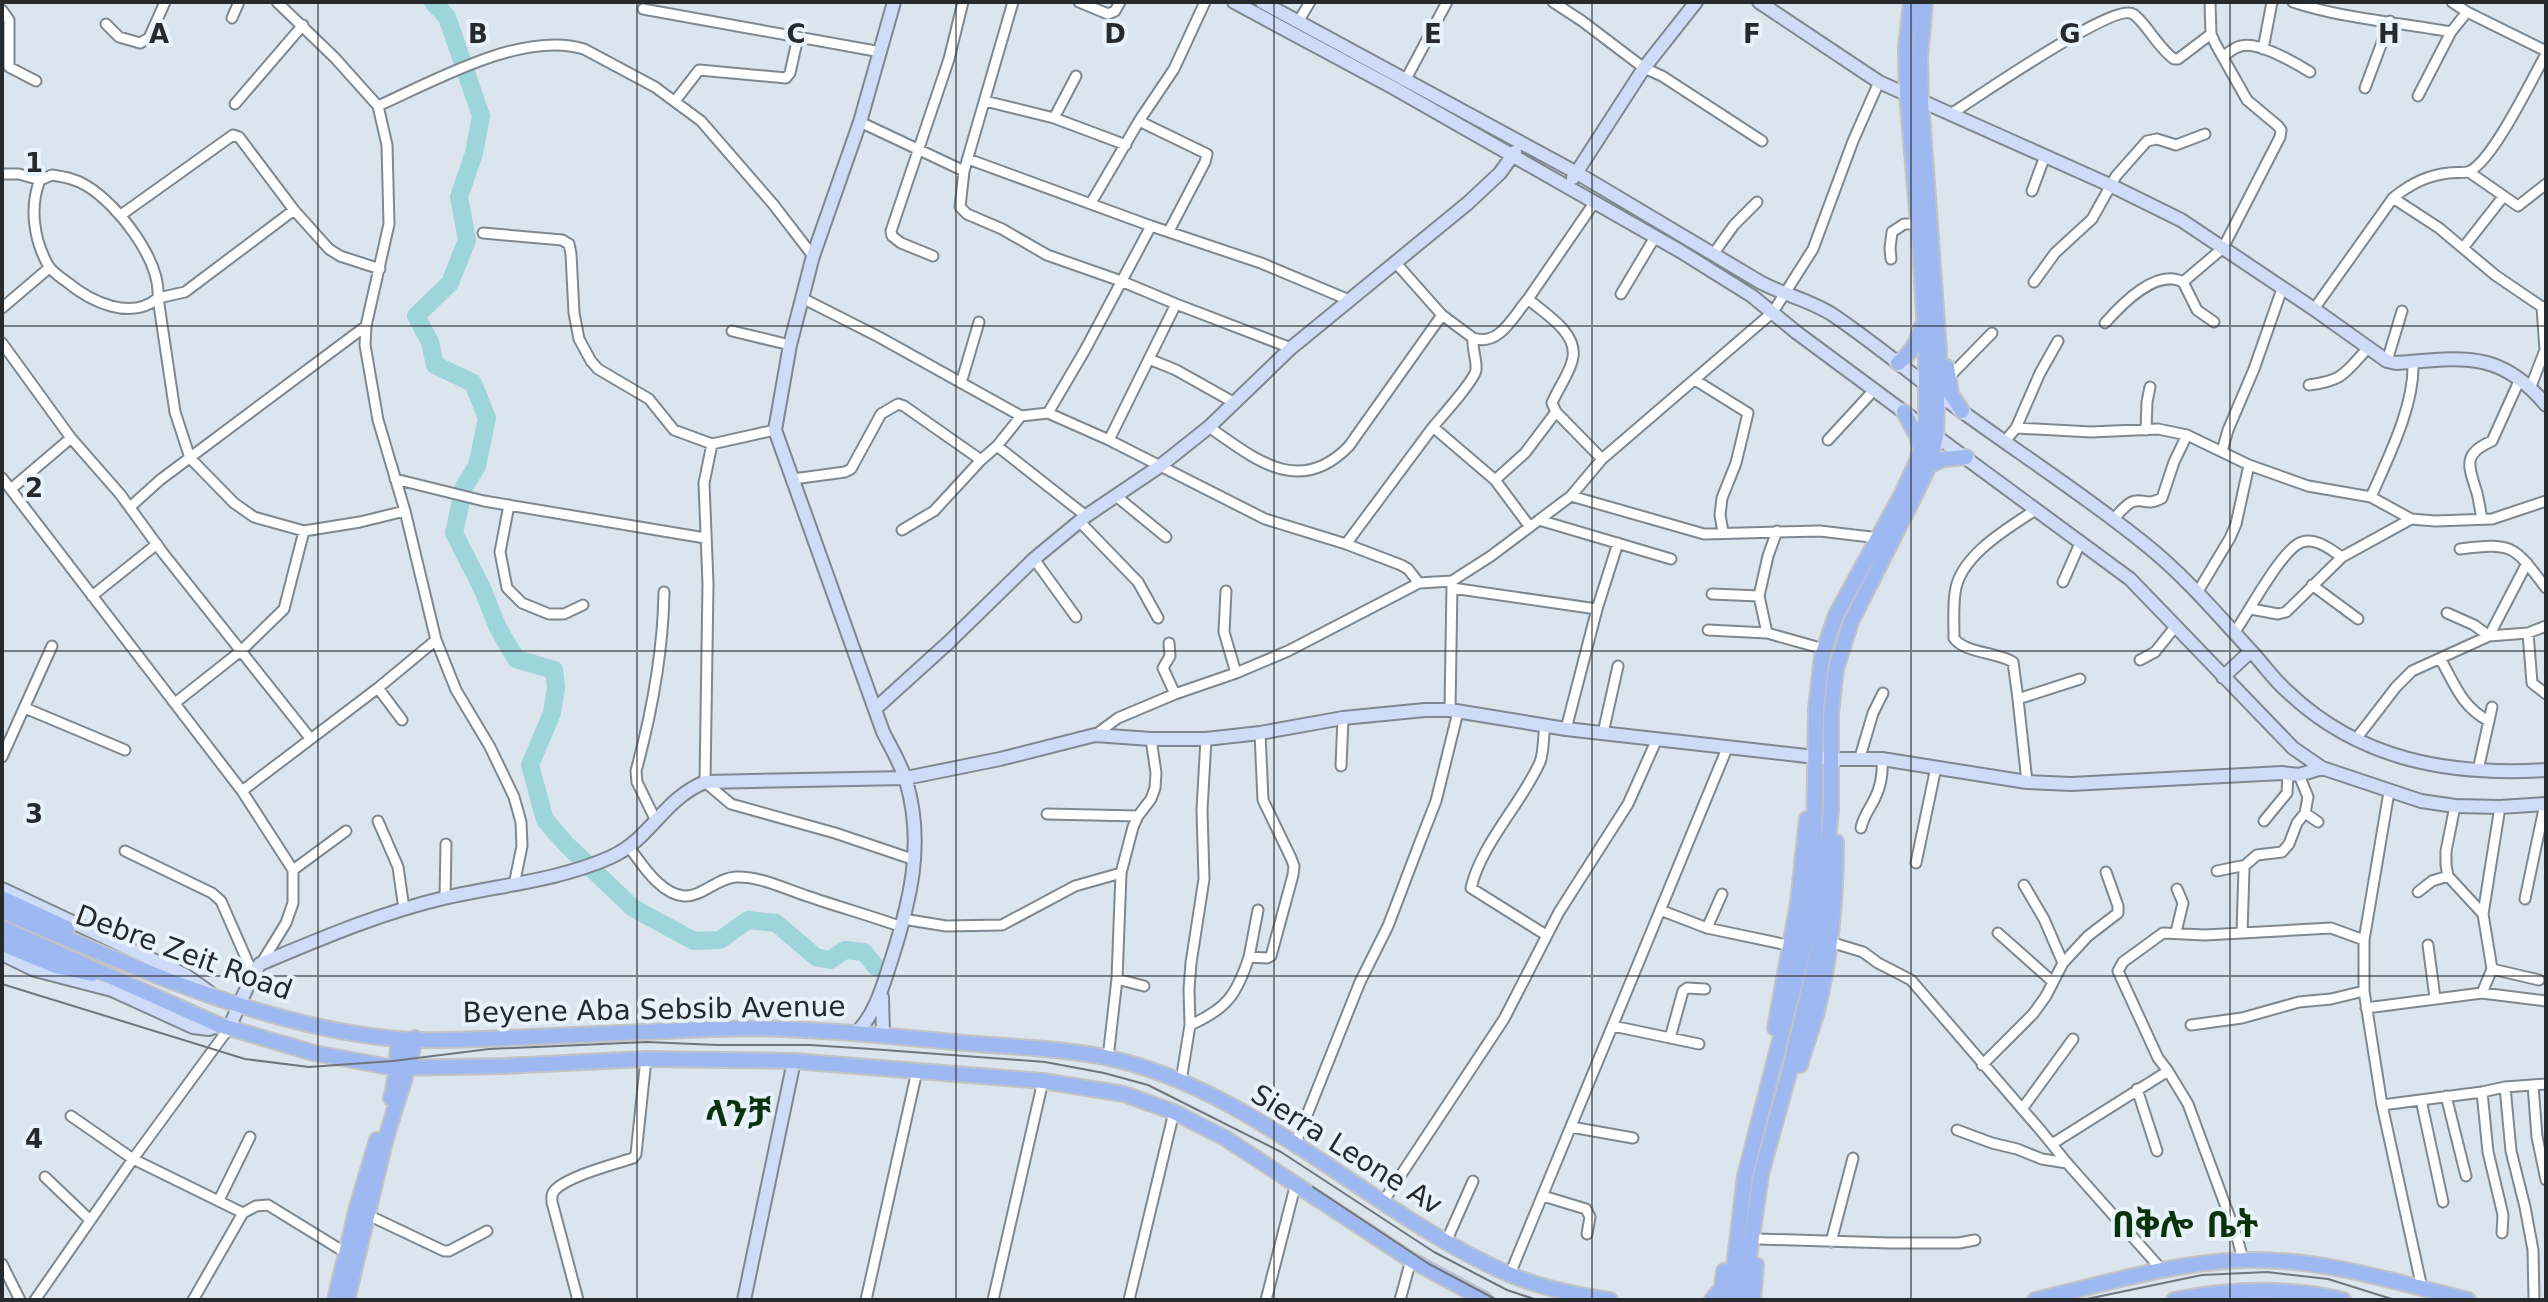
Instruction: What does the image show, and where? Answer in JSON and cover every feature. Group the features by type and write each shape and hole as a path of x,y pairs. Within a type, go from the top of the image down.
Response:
{"main road":[{"path":"1730,1300 1739,1280 1761,1174 1818,951 1831,810 1831,713 1836,669 1845,636 1929,466 1933,390 1914,98 1906,48 1911,2"},
{"path":"1925,2 1914,98 1918,224 1930,321 1944,338 1951,394 1962,411"},
{"path":"1898,363 1909,355 1930,321"},
{"path":"1904,412 1917,436 1920,451"},
{"path":"1743,1300 1739,1280 1745,1176 1804,947 1814,849 1816,709 1824,649 1836,615 1903,492 1931,432"},
{"path":"1929,466 1943,459 1966,457"},
{"path":"1712,1300 1722,1288 1736,1175 1770,1057 1792,946 1807,816 1814,801"},
{"path":"1753,1300 1764,1193 1816,1013 1830,942 1836,876 1836,829 1831,810"},
{"path":"2,898 79,934 118,960"},
{"name":"Debre Zeit Road","path":"2,911 219,998 313,1024 399,1039"},
{"name":"Beyene Aba Sebsib Avenue","path":"2,928 224,1027 314,1053 402,1068 646,1059 794,1061 1043,1081"},
{"path":"2,944 56,966 88,974 104,973"},
{"name":"Beyene Aba Sebsib Avenue","path":"399,1039 715,1029 857,1032 1053,1051"},
{"path":"347,1300 362,1216 395,1086 415,1038"},
{"path":"335,1300 346,1253 376,1184 402,1068 399,1039"},
{"path":"474,1039 474,1066"},
{"name":"Sierra Leone Av","path":"1053,1051 1108,1058 1181,1081 1236,1109 1446,1242 1510,1274 1547,1288 1610,1300"},
{"name":"Sierra Leone Av","path":"1043,1081 1124,1094 1174,1112 1225,1138 1411,1260 1485,1300"},
{"path":"2035,1300 2162,1270 2243,1260 2332,1268 2468,1300"},
{"path":"2174,1300 2233,1291 2297,1292 2333,1299"}],"street":[{"path":"106,24 119,37 140,43 149,38 165,2"},
{"path":"232,18 239,2"},
{"path":"277,2 303,25 378,106 387,145 389,224 366,326 365,345 378,420 405,511 436,640 456,690 490,747 514,797 521,822 522,846 514,885"},
{"path":"857,1032 870,1016 903,923 915,860 913,810 906,778 883,732 775,430 790,345 813,256 860,122 894,2"},
{"path":"933,256 901,243 892,236 891,231 949,59 963,2"},
{"path":"1013,2 964,171 960,207 967,214 1002,229 1047,255 1291,348"},
{"path":"1079,2 1108,14 1115,11 1120,2"},
{"path":"1091,203 1174,69 1205,2"},
{"path":"1234,2 1394,88 1752,296 1796,332 2130,579 2293,748 2322,768 2421,801 2455,806 2546,804 2525,899"},
{"path":"1262,2 1577,173 1784,294 1818,305 2149,546 2197,593 2285,690 2311,713 2356,739 2414,762 2452,769 2546,770"},
{"path":"1298,22 1310,2"},
{"path":"1406,79 1447,2"},
{"path":"1553,2 1644,68 1662,76 1762,141"},
{"path":"1567,187 1644,68 1696,2"},
{"path":"1759,2 1879,82 2181,220 2387,361 2468,358 2498,366 2525,382 2546,405"},
{"path":"2183,282 2223,248 2281,130 2247,100 2211,34 2210,2"},
{"path":"2263,49 2272,2"},
{"path":"2293,2 2346,17 2451,32"},
{"path":"2314,309 2393,198 2407,186 2424,178 2469,172 2485,159 2546,53 2452,2"},
{"path":"643,9 881,52"},
{"path":"2,10 9,20 9,67 36,81"},
{"path":"1952,113 2052,47 2123,12 2135,15 2153,40 2174,59 2211,34"},
{"path":"2418,96 2451,32 2467,12"},
{"path":"2365,88 2390,21"},
{"path":"235,104 303,25"},
{"path":"675,101 699,70 786,78 790,73 798,37"},
{"path":"378,106 498,54 525,48 572,45 619,66 675,101 710,132 773,204 813,256"},
{"path":"2224,56 2239,46 2255,46 2310,72"},
{"path":"1054,118 1076,76"},
{"path":"1452,584 1571,496 1602,459 1773,312 1813,249 1853,141 1879,82"},
{"path":"985,101 1054,118 1126,145"},
{"path":"1139,121 1207,154 1169,231"},
{"path":"860,122 964,171"},
{"path":"2034,282 2055,253 2092,219 2123,166 2147,141 2157,139 2176,145 2205,134"},
{"path":"121,215 233,135 239,137 294,210 333,253 380,269"},
{"path":"875,709 1034,559 1083,519 1160,466 1209,427 1291,348 1485,189 1521,142"},
{"path":"2032,191 2045,156"},
{"path":"968,159 1296,276 1349,300"},
{"path":"2469,172 2518,206 2546,184"},
{"path":"2,174 19,174 40,180 52,175 72,178 107,200 121,215 146,253 157,283 175,412 190,458 234,503 254,517 304,531 405,511"},
{"path":"40,180 33,204 35,224 49,268 97,301 129,309 143,308 158,298 185,292 294,210"},
{"path":"2463,248 2503,197"},
{"path":"2393,198 2439,228 2495,275 2544,307 2545,350 2492,441 2478,448 2469,461 2482,518"},
{"path":"1714,253 1734,225 1757,202"},
{"path":"1395,262 1442,315 1473,338 1491,341 1528,299 1594,203"},
{"path":"1891,259 1892,232 1904,224 1918,224"},
{"path":"1048,413 1151,226"},
{"path":"483,233 562,240 569,244 574,313 579,339 591,361 598,369 649,399 674,430 712,444 775,430"},
{"path":"1621,294 1655,237"},
{"path":"2,308 49,268"},
{"path":"2105,323 2125,300 2156,282 2174,277 2183,282 2197,310 2214,322"},
{"path":"2222,451 2282,289"},
{"path":"802,298 1021,416 1048,413 1109,440 1265,519 1401,565 1419,583"},
{"path":"1528,299 1561,327 1573,349 1570,366 1552,403 1556,412 1602,459"},
{"path":"1109,440 1176,304"},
{"path":"2387,361 2402,311"},
{"path":"1209,427 1263,462 1304,473 1319,469 1338,458 1349,446 1442,315"},
{"path":"961,383 979,322"},
{"path":"130,507 366,326"},
{"path":"732,331 790,345"},
{"path":"1948,378 1992,333"},
{"path":"1346,544 1474,376 1473,338"},
{"path":"2005,441 2016,428 2058,341"},
{"path":"2,343 71,438 130,507 310,738"},
{"path":"2309,385 2330,382 2343,375 2367,349"},
{"path":"1149,359 1176,370 1233,402"},
{"path":"2371,497 2411,395 2413,362"},
{"path":"1695,380 1748,413 1736,463 1722,498 1720,515 1723,532"},
{"path":"2146,430 2150,387"},
{"path":"1828,440 1875,389"},
{"path":"793,479 851,469 881,414 898,404 981,460"},
{"path":"1495,480 1525,453 1556,412"},
{"path":"902,530 934,511 997,446 1021,416"},
{"path":"1433,427 1495,480 1530,527"},
{"path":"2016,428 2091,432 2170,430 2249,465 2308,486 2371,497 2411,519 2492,519 2546,501"},
{"path":"2114,519 2133,500 2151,502 2162,498 2187,435"},
{"path":"11,489 71,438"},
{"path":"705,782 708,584 704,483 712,444"},
{"path":"997,446 1083,519 1138,582 1158,618"},
{"path":"2197,593 2236,524 2249,465"},
{"path":"2,478 242,791 293,870 293,903 286,923 256,969 239,1004 35,1300"},
{"path":"395,479 484,501 705,538"},
{"path":"1116,496 1166,537"},
{"path":"1571,496 1704,534 1820,531 1879,538"},
{"path":"509,505 500,552 507,588 522,603 549,614 564,614 583,605"},
{"path":"2027,782 2013,662 1994,653 1963,647 1956,642 1955,591 1960,576 1986,543 2037,509"},
{"path":"2251,609 2278,614 2286,612 2342,557 2411,519"},
{"path":"1539,520 1671,559"},
{"path":"175,703 242,650 284,609 304,531"},
{"path":"1767,633 1759,596 1777,531"},
{"path":"2063,582 2070,560 2081,541"},
{"path":"2234,633 2278,563 2301,542 2318,543 2342,557"},
{"path":"1566,729 1597,609 1618,543"},
{"path":"92,596 157,544"},
{"path":"2460,549 2502,545 2518,552 2546,588"},
{"path":"1034,559 1076,617"},
{"path":"2489,636 2527,563"},
{"path":"1095,735 1118,718 1288,651 1419,583 1452,584 1597,609"},
{"path":"1295,1145 1360,982 1388,926 1426,828 1447,761 1454,711 1452,584"},
{"path":"2312,585 2358,619"},
{"path":"1226,591 1224,632 1236,673"},
{"path":"656,821 637,782 636,771 655,693 664,592"},
{"path":"1712,594 1759,596"},
{"path":"2447,613 2474,625 2489,636"},
{"path":"2356,739 2406,676 2420,666 2441,660 2489,636 2528,633 2546,626"},
{"path":"2140,660 2155,652 2175,627"},
{"path":"1708,630 1767,633 1824,649"},
{"path":"2528,633 2532,683 2546,694"},
{"path":"242,791 436,640"},
{"path":"1169,643 1170,656 1163,668 1175,694"},
{"path":"2,757 52,646"},
{"path":"2223,677 2251,651"},
{"path":"2441,660 2465,703 2489,721"},
{"path":"1603,733 1618,666"},
{"path":"2018,699 2080,679"},
{"path":"378,688 402,720"},
{"path":"1860,757 1873,713 1883,693"},
{"path":"2478,770 2492,707"},
{"path":"25,708 125,750"},
{"path":"256,969 326,936 404,909 445,898 540,881 610,858 629,847 672,802 705,782 906,778 1095,735 1206,739 1396,712 1454,711 1566,729 1833,759 1882,759 2027,782 2071,784 2289,774 2322,768"},
{"path":"1341,766 1343,718"},
{"path":"1545,725 1540,762 1504,820 1476,872 1471,888 1546,935"},
{"path":"1249,957 1267,958 1274,952 1294,866 1263,800 1260,733"},
{"path":"1108,1058 1117,979 1121,873 1128,839 1155,788 1151,739"},
{"path":"1181,1081 1190,1025 1189,989 1204,879 1202,810 1206,739"},
{"path":"1383,1202 1504,1019 1546,935 1628,804 1657,739"},
{"path":"1510,1274 1728,746"},
{"path":"2264,821 2287,793 2293,748"},
{"path":"1861,828 1864,813 1876,797 1880,785 1882,759"},
{"path":"1916,863 1936,767"},
{"path":"2217,871 2243,867 2257,855 2282,852 2289,844 2305,813 2308,797 2289,774"},
{"path":"705,782 731,804 835,833 915,860"},
{"path":"2389,792 2364,940 2364,991 2382,1105 2422,1288"},
{"path":"2455,806 2446,851 2448,876 2483,914"},
{"path":"2482,993 2492,969 2483,914 2500,807"},
{"path":"2305,813 2318,822"},
{"path":"1047,814 1138,816"},
{"path":"378,821 398,867 404,909"},
{"path":"293,870 346,831"},
{"path":"445,898 446,844"},
{"path":"629,847 655,879 682,896 735,877 764,881 903,923 946,926 1002,925 1075,886 1121,873"},
{"path":"125,851 212,893 221,901 256,969"},
{"path":"2242,933 2243,867"},
{"path":"1982,1065 2033,1014 2063,963 2088,936 2118,913 2106,872"},
{"path":"2418,892 2432,881 2448,876"},
{"path":"2024,885 2044,919 2063,963"},
{"path":"2,889 185,975 219,998"},
{"path":"2176,932 2183,903 2177,889"},
{"path":"1707,928 1722,894"},
{"path":"1190,1025 1217,1012 1241,981 1258,910"},
{"path":"1660,910 1707,928 1792,946"},
{"path":"2243,1260 2188,1104 2158,1058 2118,971 2123,962 2156,936 2176,932 2205,935 2331,928 2364,940"},
{"path":"1998,933 2053,982"},
{"path":"1830,942 1863,952 1911,980 2162,1270"},
{"path":"2428,945 2435,998"},
{"path":"2,954 35,970 112,990 193,1027 224,1027"},
{"path":"2492,969 2539,980"},
{"path":"1117,979 1144,986"},
{"path":"883,1035 881,1007 884,982"},
{"path":"1670,1038 1683,991 1687,988 1705,989"},
{"path":"2191,1025 2242,1018 2299,1002 2364,991"},
{"path":"2366,1008 2482,993 2546,1001"},
{"path":"1613,1026 1699,1044"},
{"path":"2022,1109 2073,1039"},
{"path":"578,1300 552,1195 556,1189 582,1176 633,1158 636,1154 646,1059"},
{"path":"744,1300 794,1061"},
{"path":"866,1300 917,1071"},
{"path":"2052,1144 2168,1071"},
{"path":"993,1300 1043,1081"},
{"path":"2382,1105 2546,1084"},
{"path":"2533,1085 2537,1137 2546,1180"},
{"path":"2505,1087 2511,1151 2533,1250 2534,1300"},
{"path":"2137,1089 2157,1151"},
{"path":"2482,1092 2488,1152 2503,1215 2502,1233"},
{"path":"2446,1096 2466,1176"},
{"path":"2421,1100 2443,1202"},
{"path":"1129,1300 1174,1112"},
{"path":"71,1116 133,1159 243,1213"},
{"path":"1571,1127 1633,1138"},
{"path":"1957,1130 2042,1159 2067,1163"},
{"path":"219,1200 250,1137"},
{"path":"1831,1242 1853,1158"},
{"path":"45,1177 90,1220"},
{"path":"1446,1242 1473,1181"},
{"path":"1281,1300 1267,1298 1296,1183"},
{"path":"1543,1196 1586,1209 1590,1217 1587,1234"},
{"path":"193,1300 243,1213 256,1206 268,1205 346,1253"},
{"path":"362,1216 444,1251 487,1231"},
{"path":"1759,1239 1959,1243 1975,1240"},
{"path":"1400,1300 1411,1260"},
{"path":"2,1264 20,1300"}],"waterway":[{"path":"433,2 447,17 481,116 474,153 459,197 467,240 450,283 416,316 430,342 435,365 473,383 487,418 477,466 464,487 454,533 498,628 516,659 554,670 556,687 552,713 530,765 545,820 633,908 694,941 720,940 748,920 776,923 816,957 830,960 845,950 864,952 876,967"}],"tram line":[{"path":"2,984 245,1059 309,1067 489,1049 647,1042 871,1049 1045,1062 1104,1073 1148,1085 1281,1152 1434,1252 1507,1290 1537,1300"},
{"path":"1313,1187 1429,1264 1497,1300"},
{"path":"2082,1300 2202,1275 2267,1272 2328,1279 2395,1300"}],"district":[{"name":"ላንቻ","path":"738,1113"},
{"name":"በቅሎ ቤት","path":"2185,1224"}]}
